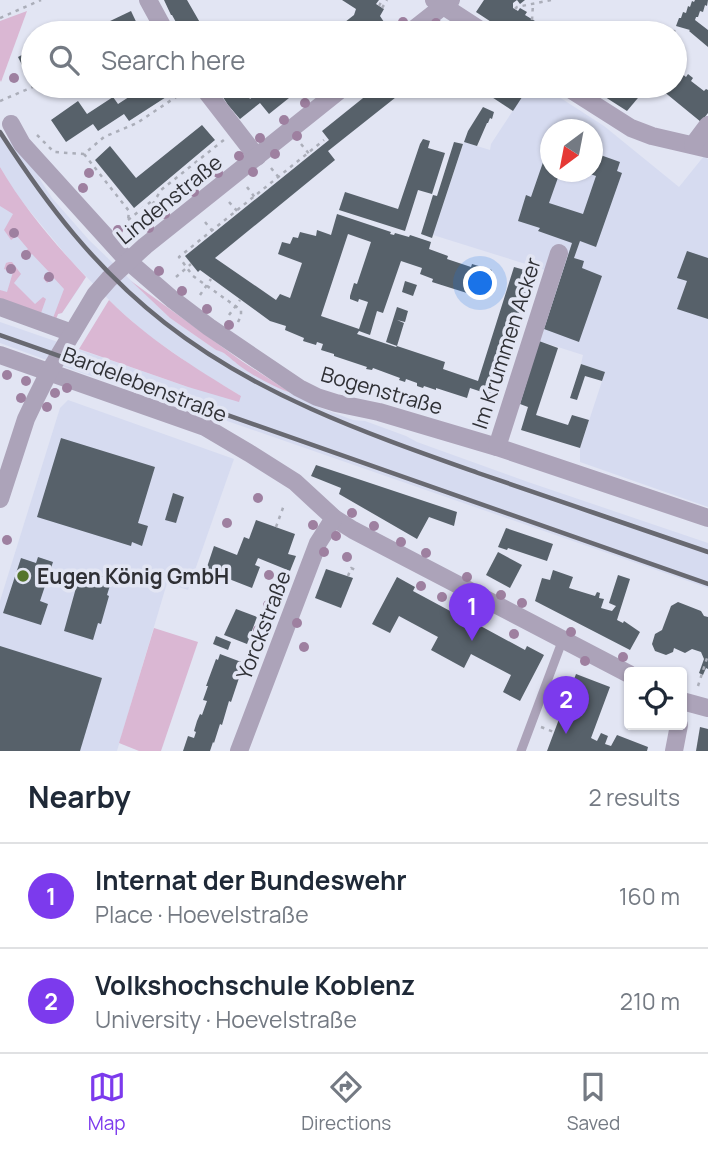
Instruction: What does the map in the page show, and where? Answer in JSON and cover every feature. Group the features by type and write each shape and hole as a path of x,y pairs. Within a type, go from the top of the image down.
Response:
{"street":[{"path":"148,0 159,21"},
{"path":"422,21 442,2 468,21"},
{"path":"202,98 264,163"},
{"name":"Lindenstraße","path":"0,499 26,419 49,372 94,295 128,261 264,163 332,98"},
{"path":"584,98 631,128 652,136 700,147 708,125"},
{"name":"Bogenstraße","path":"11,124 22,144 128,261 181,306 307,393 497,447 708,518"},
{"name":"Im Krummen Acker","path":"497,447 559,253"},
{"path":"0,307 72,333"},
{"name":"Bardelebenstraße","path":"0,355 205,427 295,482 334,518 353,530 624,671"},
{"name":"Yorckstraße","path":"239,751 318,543 334,518"},
{"path":"687,706 708,708"},
{"path":"674,751 678,730"}],"lane":[{"path":"521,751 563,639"}],"path":[{"path":"0,18 41,0"},
{"path":"380,7 385,0"},
{"path":"515,9 517,6 551,0"},
{"path":"532,20 533,4"},
{"path":"0,101 21,92"},
{"path":"84,155 104,137 137,123 178,98"},
{"path":"22,144 38,135 54,152 84,155 129,211 127,231"},
{"name":"Lindenstraße","path":"144,219 162,187 225,139"},
{"path":"238,322 241,310 193,276 179,257 324,140"},
{"path":"300,144 309,154"},
{"path":"203,150 206,154"},
{"path":"264,163 280,178"},
{"path":"247,187 255,198"},
{"path":"128,220 155,199"},
{"path":"229,202 238,212"},
{"path":"205,222 213,232"},
{"path":"176,277 191,264"},
{"path":"200,295 211,279"},
{"path":"229,315 240,300"},
{"path":"276,527 284,505"},
{"path":"348,576 351,568 358,572"},
{"path":"698,686 708,655"}],"shaded area":[{"path":"27,11 21,21 1,82 0,80 0,21"},
{"path":"521,98 561,98 593,119 540,119 540,182 603,182 603,125 679,187 704,156 708,159 708,507 580,462 580,448 605,372 581,364 583,355 539,341 561,275 433,235 464,142 490,150 491,144"},
{"path":"0,129 38,174 52,198 89,240 170,318 216,350 260,378 318,407 353,420 365,421 528,482 708,543 708,588 0,343 0,322 188,387 241,396 148,335 71,261 15,193 0,167"},
{"path":"0,167 40,224 86,277 56,319 53,318 64,289 53,277 47,283 43,278 49,272 32,254 25,260 21,255 28,249 17,236 11,240 4,230 13,214 0,206"},
{"path":"0,179 83,282 56,319 0,299"},
{"path":"12,262 21,274 14,283 35,304 43,297 46,299 41,313 0,299 0,290 7,292 13,272 4,269 6,263"},
{"path":"131,281 243,362 291,393 247,371 170,318"},
{"path":"109,300 189,364 241,396 239,402 79,349"},
{"path":"68,400 234,459 188,590 167,583 117,751 0,751 0,601 60,408"},
{"path":"154,628 198,642 161,751 139,751 119,743"}],"building":[{"path":"164,0 187,0 199,21 175,21"},
{"path":"342,0 379,0 376,4 384,9 380,16 383,21 346,21 354,15 356,9"},
{"path":"484,0 517,0 513,3 513,8 527,12 525,15 535,21 490,21 476,12"},
{"path":"708,0 707,6 705,5 703,12 700,11 695,20 708,30 708,47 687,29 687,21 678,21 692,1"},
{"path":"131,11 136,21 110,21"},
{"path":"688,74 693,78 691,81 704,91 708,90 708,113 701,122 672,98 687,98"},
{"path":"111,98 118,104 127,98 165,98 129,121 124,114 98,131 93,124 66,142 51,120 78,101 87,114"},
{"path":"224,98 289,98 269,114 260,103 240,119"},
{"path":"363,98 395,98 328,151 335,160 215,258 276,300 280,294 290,298 302,263 278,254 282,242 290,244 293,237 298,238 300,232 316,236 317,230 331,235 337,214 391,232 390,234 410,235 431,242 429,249 448,256 447,259 492,270 484,296 432,282 433,279 420,274 422,268 401,261 383,313 377,311 370,335 359,331 357,334 445,362 443,369 478,381 514,267 532,272 494,396 470,388 467,398 436,388 423,388 406,379 405,382 373,368 366,369 367,367 334,356 321,350 323,344 303,341 304,338 285,330 286,326 270,321 200,270 198,272 185,256 329,140 322,131","holes":["348,234 371,242 357,284 354,283 350,299 368,302 359,329 321,316"]},
{"path":"493,98 521,98 513,111"},
{"path":"607,98 638,98 627,111"},
{"path":"483,107 494,112 492,119 487,123 477,146 464,142 468,131"},
{"path":"202,125 215,140 134,208 95,160 110,146 136,178"},
{"path":"423,139 430,141 428,148 445,153 432,194 418,190 405,231 339,210 345,192 398,209"},
{"path":"454,142 463,144 432,238 421,234 433,195 437,196"},
{"path":"603,156 620,162 617,171 622,173 596,247 580,241 574,258 584,261 582,268 602,276 579,342 544,329 572,243 518,221 526,195 531,197 540,171 540,182 556,182 549,203 583,214 594,182 603,182"},
{"path":"687,251 708,258 708,319 677,309 687,281 677,278"},
{"path":"405,281 417,285 413,296 402,292"},
{"path":"397,307 408,311 405,322 397,320 404,323 397,346 386,342"},
{"path":"539,341 558,348 536,415 568,425 572,415 589,420 580,448 521,430 528,407 520,404"},
{"path":"581,364 605,372 602,381 585,376 577,400 570,398"},
{"path":"61,438 155,467 138,523 148,526 142,546 132,542 131,546 37,517"},
{"path":"316,465 457,512 454,526 429,517 417,539 339,494 341,488 311,476"},
{"path":"173,493 184,497 176,523 165,520"},
{"path":"256,520 295,534 288,554 296,556 290,571 258,558 255,565 260,567 252,588 206,570 214,546 237,555 244,537 249,539"},
{"path":"506,528 553,544 547,561 498,547"},
{"path":"498,552 522,565 510,588 486,575"},
{"path":"38,557 53,562 40,601 48,604 41,625 3,613 21,558 36,563"},
{"path":"326,569 353,578 341,608 315,598"},
{"path":"83,570 112,579 101,624 98,623 93,640 64,631"},
{"path":"553,570 573,577 569,588 595,596 597,592 600,593 599,598 604,599 601,608 612,611 616,606 609,603 618,575 630,579 617,620 623,623 624,621 640,632 630,650 535,601 542,578 550,580"},
{"path":"397,577 415,587 413,591 452,612 525,650 527,646 544,655 520,701 503,692 511,675 471,654 464,668 431,650 438,637 399,616 390,633 372,624"},
{"path":"678,602 701,611 708,617 708,669 706,668 703,675 699,673 704,659 701,652 692,649 685,653 674,648 673,652 666,655 655,651 652,644 655,634 662,630 671,606"},
{"path":"236,609 257,617 247,644 224,635"},
{"path":"216,636 231,642 228,650 213,644"},
{"path":"0,646 102,678 80,751 0,751"},
{"path":"220,654 244,663 231,702 229,701 210,751 183,751 188,736 194,738 197,721 207,701 203,700 206,686"},
{"path":"576,674 610,687 591,738 597,741 601,733 608,736 605,744 611,746 617,735 648,747 647,751 547,751"},
{"path":"700,727 708,729 708,751 696,751"}],"railway":[{"path":"0,132 74,235 117,281 165,323 238,372 355,428 708,552"},
{"path":"0,335 708,584"}],"place":[{"name":"Eugen König GmbH","path":"23,576"},
{"name":"Internat der Bundeswehr","path":"472,641"},
{"name":"Volkshochschule Koblenz","path":"566,734"}]}
